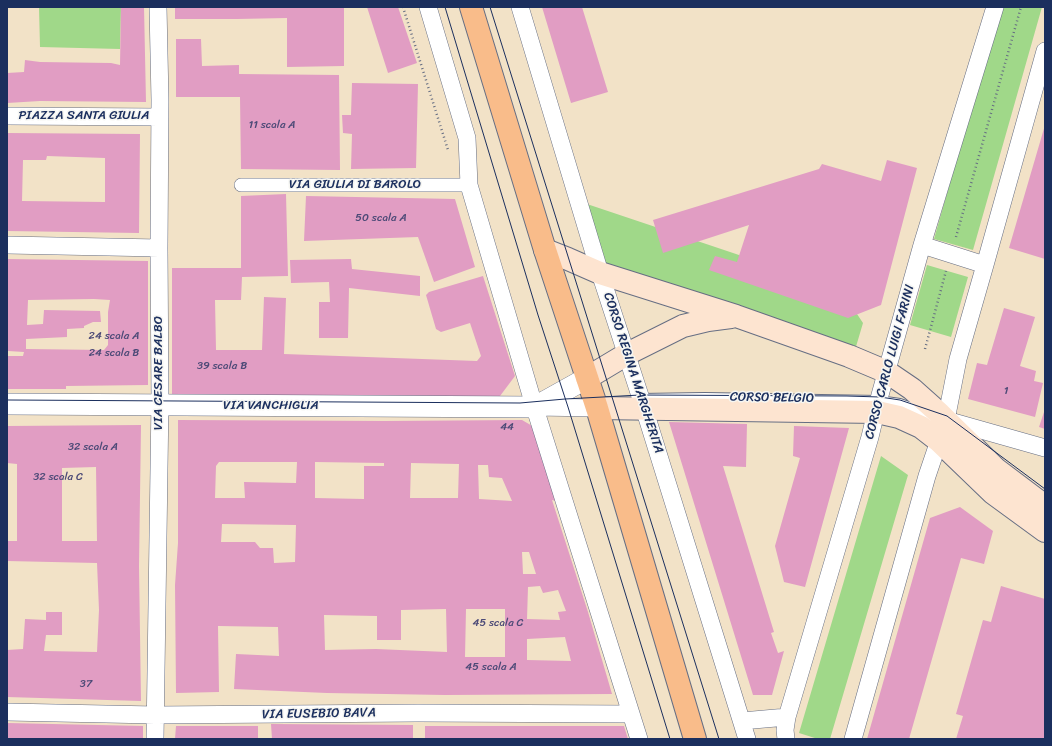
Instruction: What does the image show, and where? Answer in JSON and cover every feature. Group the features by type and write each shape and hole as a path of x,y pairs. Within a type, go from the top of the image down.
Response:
{"main road":[{"path":"471,7 545,250 587,378 599,403 695,739"},
{"path":"545,250 600,273 736,316 849,356 887,372 912,389 996,469 1045,506"},
{"path":"587,378 627,354 683,326 708,320 736,316"},
{"path":"599,403 640,401 878,406 911,422 939,441 993,494 1045,532"}],"street":[{"name":"VIA CESARE BALBO","path":"155,739 159,405 160,117 158,7"},
{"path":"428,7 467,138 469,185 535,407 639,739"},
{"name":"CORSO REGINA MARGHERITA","path":"520,7 600,273 627,354 640,401 747,739"},
{"name":"CORSO CARLO LUIGI FARINI","path":"786,739 786,717 868,445 922,245 995,7"},
{"path":"853,739 927,476 946,420 958,358 1045,51"},
{"name":"PIAZZA SANTA GIULIA","path":"7,116 160,117"},
{"name":"VIA GIULIA DI BAROLO","path":"241,185 469,185"},
{"path":"7,245 159,248"},
{"path":"922,245 985,265"},
{"path":"535,407 587,378"},
{"path":"535,407 599,403"},
{"name":"VIA VANCHIGLIA","path":"7,404 535,407"},
{"path":"878,406 946,420 1045,448"},
{"name":"VIA EUSEBIO BAVA","path":"7,712 155,715 418,713 631,714"},
{"path":"742,721 786,717"}],"path":[{"path":"403,7 450,156"},
{"path":"925,349 1021,7"}],"green space":[{"path":"39,7 121,7 120,49 40,47"},
{"path":"1000,7 1042,7 973,250 934,239"},
{"path":"578,201 739,255 849,302 863,323 855,350 600,273"},
{"path":"927,265 968,277 951,337 910,325"},
{"path":"881,456 908,475 830,739 818,739 799,733"}],"building":[{"path":"121,7 144,7 146,102 40,101 7,103 7,73 24,72 25,60 40,62 111,63 120,65"},
{"path":"175,7 344,7 344,66 287,67 287,18 175,19"},
{"path":"367,7 398,7 417,63 388,73"},
{"path":"542,7 582,7 608,92 571,103"},
{"path":"176,39 201,39 202,66 239,65 239,74 339,75 340,170 241,169 240,97 176,97"},
{"path":"352,83 418,84 416,168 351,169 352,134 343,133 342,115 351,115"},
{"path":"1045,125 1045,259 1009,248"},
{"path":"7,133 140,134 139,233 7,231","holes":["47,156 105,158 105,202 22,201 23,160 46,160"]},
{"path":"887,160 917,168 881,305 848,318 709,270 715,256 737,262 749,225 663,253 653,220 819,169 822,164 881,181"},
{"path":"286,194 288,276 242,277 241,300 215,300 216,350 262,350 264,297 286,298 284,354 477,361 481,356 470,323 441,332 436,329 426,295 429,292 483,276 515,376 500,396 172,396 172,268 241,268 241,196"},
{"path":"306,196 455,199 475,267 434,282 418,237 304,241"},
{"path":"7,259 148,261 148,385 66,386 66,389 7,389 7,356 23,356 24,352 8,351","holes":["28,300 110,300 108,312 108,345 104,350 26,349 26,339 67,337 67,329 84,328 84,326 93,322 101,322 100,311 44,310 43,324 27,325"]},
{"path":"351,259 352,269 420,276 420,296 349,288 348,338 319,338 319,302 330,302 329,282 291,283 290,260"},
{"path":"1004,308 1035,317 1020,366 1036,371 1034,381 1043,383 1035,417 968,399 977,363 987,365"},
{"path":"1045,409 1045,429 1039,427"},
{"path":"178,420 522,420 534,427 556,501 552,500 588,612 612,694 445,695 327,693 234,689 236,654 279,656 278,627 218,626 219,692 176,693 175,585 178,543","holes":["219,462 297,462 296,483 244,482 245,498 215,498 216,466","315,462 384,463 384,466 364,466 364,499 315,498","411,463 459,464 458,498 410,498","478,465 488,465 489,477 502,478 512,501 479,499","222,524 296,525 295,562 274,563 273,548 260,548 255,542 221,542","522,552 529,552 536,574 523,574","540,586 543,593 558,590 566,611 558,612 560,620 527,619 528,587","446,609 447,652 376,649 325,650 324,615 377,616 377,640 401,640 401,610","466,609 505,609 505,657 465,657","565,637 571,661 527,660 527,639"]},
{"path":"669,422 747,424 746,467 723,466 774,632 771,633 778,653 784,651 772,695 753,695"},
{"path":"141,425 139,566 141,701 7,697 7,650 23,649 25,619 46,620 46,612 62,612 62,635 46,635 44,651 97,652 99,610 97,563 7,561 7,541 17,541 17,464 7,463 7,426","holes":["96,467 97,541 62,541 62,468"]},
{"path":"794,426 849,428 805,587 784,582 775,546 800,458 793,456"},
{"path":"960,507 993,531 984,564 961,558 909,739 867,739 930,518"},
{"path":"1001,586 1045,599 1045,739 956,739 963,716 956,714 983,620 991,622"},
{"path":"7,723 143,726 143,739 7,739"},
{"path":"271,724 413,725 413,739 272,739"},
{"path":"176,726 258,726 258,739 175,739"},
{"path":"425,726 624,726 628,739 425,739"}],"tram line":[{"path":"445,7 538,315 568,407 670,739"},
{"path":"490,7 719,739"},
{"path":"7,400 520,403 640,395 880,397 900,400 947,416 1045,489"}]}
